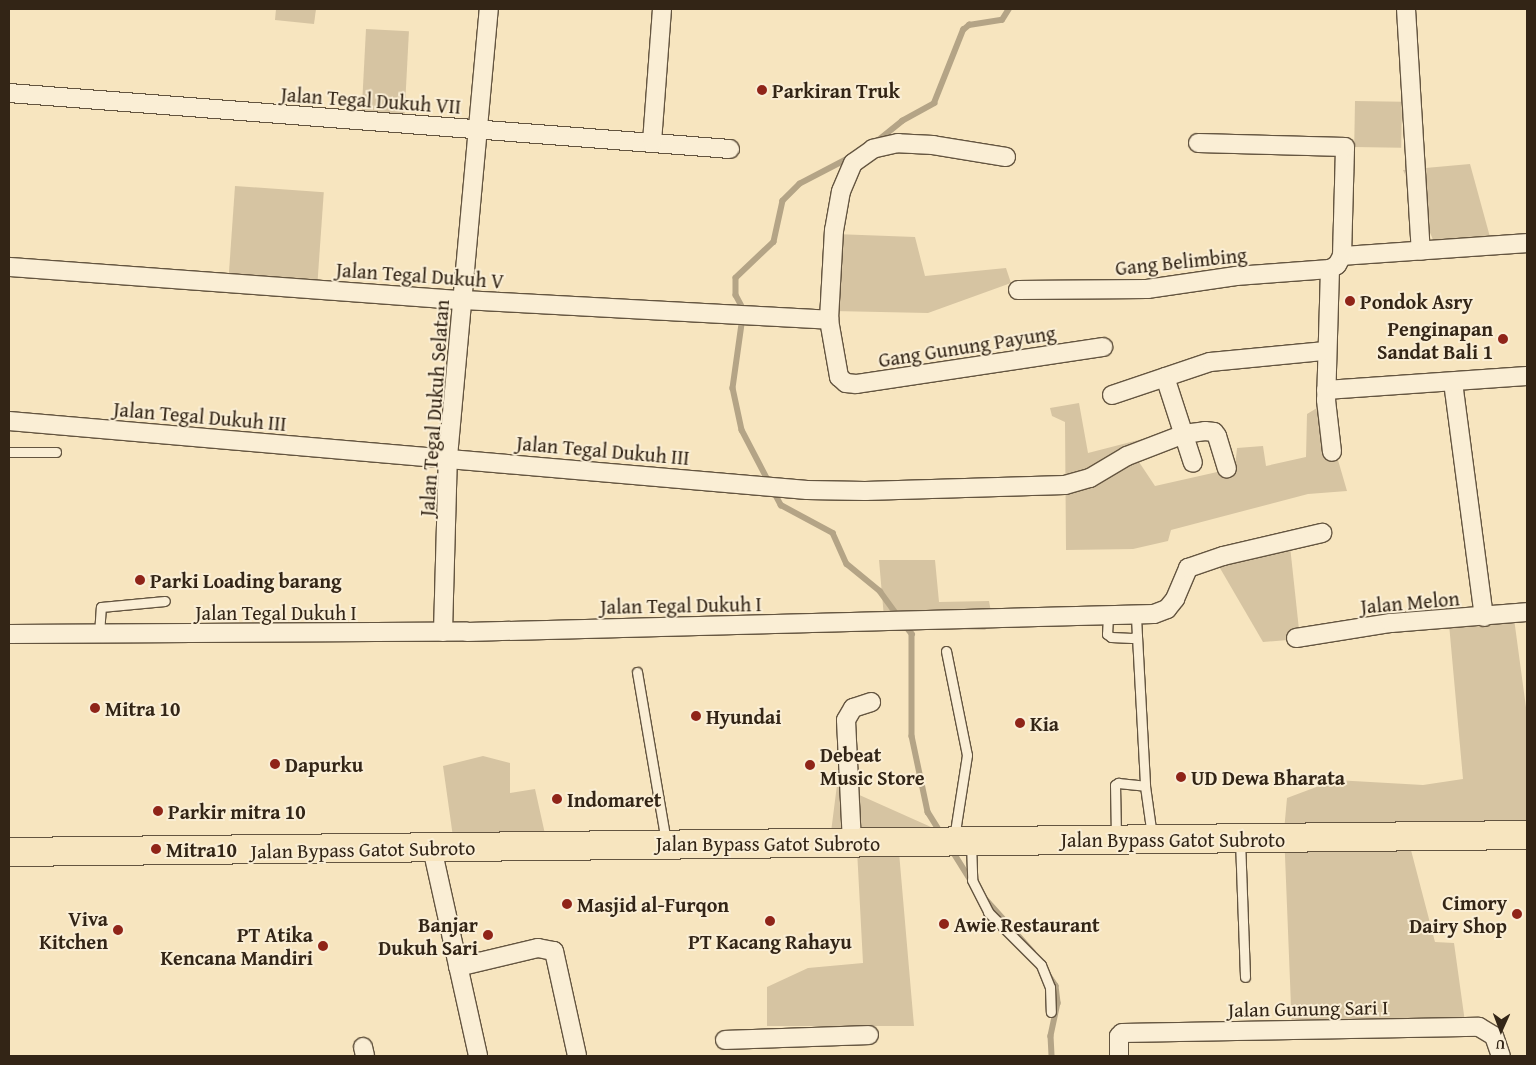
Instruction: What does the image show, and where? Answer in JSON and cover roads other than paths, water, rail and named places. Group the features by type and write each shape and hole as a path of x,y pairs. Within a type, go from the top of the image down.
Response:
{"main road":[{"name":"Jalan Bypass Gatot Subroto","path":"9,852 962,842 1116,838 1527,835"}],"street":[{"name":"Jalan Tegal Dukuh Selatan","path":"443,632 448,457 489,9"},
{"path":"652,142 662,9"},
{"path":"1406,9 1421,251"},
{"name":"Jalan Tegal Dukuh VII","path":"9,93 730,149"},
{"path":"829,320 834,230 842,190 853,163 873,149 898,144 933,145 1006,157"},
{"path":"1198,144 1345,147 1342,256 1337,265 1330,269 1325,351 1326,390 1332,452"},
{"path":"1342,256 1527,243"},
{"name":"Jalan Tegal Dukuh V","path":"9,267 463,300 829,320"},
{"name":"Gang Belimbing","path":"1018,290 1147,289 1236,276 1330,269"},
{"name":"Gang Gunung Payung","path":"829,320 838,377 846,382 856,384 1103,347"},
{"path":"1112,395 1229,358 1325,351"},
{"path":"1326,390 1527,376"},
{"path":"1165,377 1193,463"},
{"path":"1453,382 1484,617"},
{"name":"Jalan Tegal Dukuh III","path":"9,421 448,457 807,490 865,491 1065,485 1090,478 1127,456 1184,434 1214,432 1227,468"},
{"name":"Jalan Tegal Dukuh I","path":"9,634 443,632 1136,615 1167,609 1176,599 1188,568 1223,556 1322,533"},
{"name":"Jalan Melon","path":"1296,638 1391,623 1484,617 1527,612"},
{"path":"852,843 846,720 852,708 871,702"},
{"path":"432,848 478,1056"},
{"path":"458,967 538,948 554,951 577,1056"},
{"name":"Jalan Gunung Sari I","path":"1118,1056 1119,1036 1122,1033 1479,1027 1494,1036 1501,1056"},
{"path":"725,1040 786,1048 869,1035"}],"lane":[{"path":"9,452 56,452"},
{"path":"99,634 101,607 165,601"},
{"path":"1136,615 1145,786 1153,838"},
{"path":"1108,616 1107,634 1111,637 1137,636"},
{"path":"946,651 967,755 962,842 972,880 988,912 1048,975 1051,1012"},
{"path":"637,672 667,844"},
{"path":"1116,838 1115,785 1145,786"},
{"path":"1240,838 1245,977"}],"waterway":[{"path":"875,143 902,121 934,103 963,30 969,25 1002,20 1009,9"},
{"path":"850,158 800,184 783,201 774,242 736,278 736,295 744,310 733,388 742,430 781,505 833,533 847,564 880,591 899,617"},
{"path":"904,624 912,634 912,736 928,812 942,834"},
{"path":"952,850 971,881"},
{"path":"983,896 1033,952"},
{"path":"1048,974 1056,986 1058,1003 1051,1036 1052,1056"}],"place":[{"name":"Parkiran Truk","path":"762,90"},
{"name":"Pondok Asry","path":"1350,301"},
{"name":"Penginapan Sandat Bali 1","path":"1503,339"},
{"name":"Parki Loading barang","path":"140,580"},
{"name":"Mitra 10","path":"95,708"},
{"name":"Hyundai","path":"696,716"},
{"name":"Kia","path":"1020,723"},
{"name":"Dapurku","path":"275,764"},
{"name":"Debeat Music Store","path":"810,765"},
{"name":"UD Dewa Bharata","path":"1181,777"},
{"name":"Indomaret","path":"557,799"},
{"name":"Parkir mitra 10","path":"158,811"},
{"name":"Mitra10","path":"156,849"},
{"name":"Masjid al-Furqon","path":"567,904"},
{"name":"Cimory Dairy Shop","path":"1517,914"},
{"name":"PT Kacang Rahayu","path":"770,921"},
{"name":"Awie Restaurant","path":"944,924"},
{"name":"Viva Kitchen","path":"118,930"},
{"name":"Banjar Dukuh Sari","path":"488,935"},
{"name":"PT Atika Kencana Mandiri","path":"323,946"}]}
